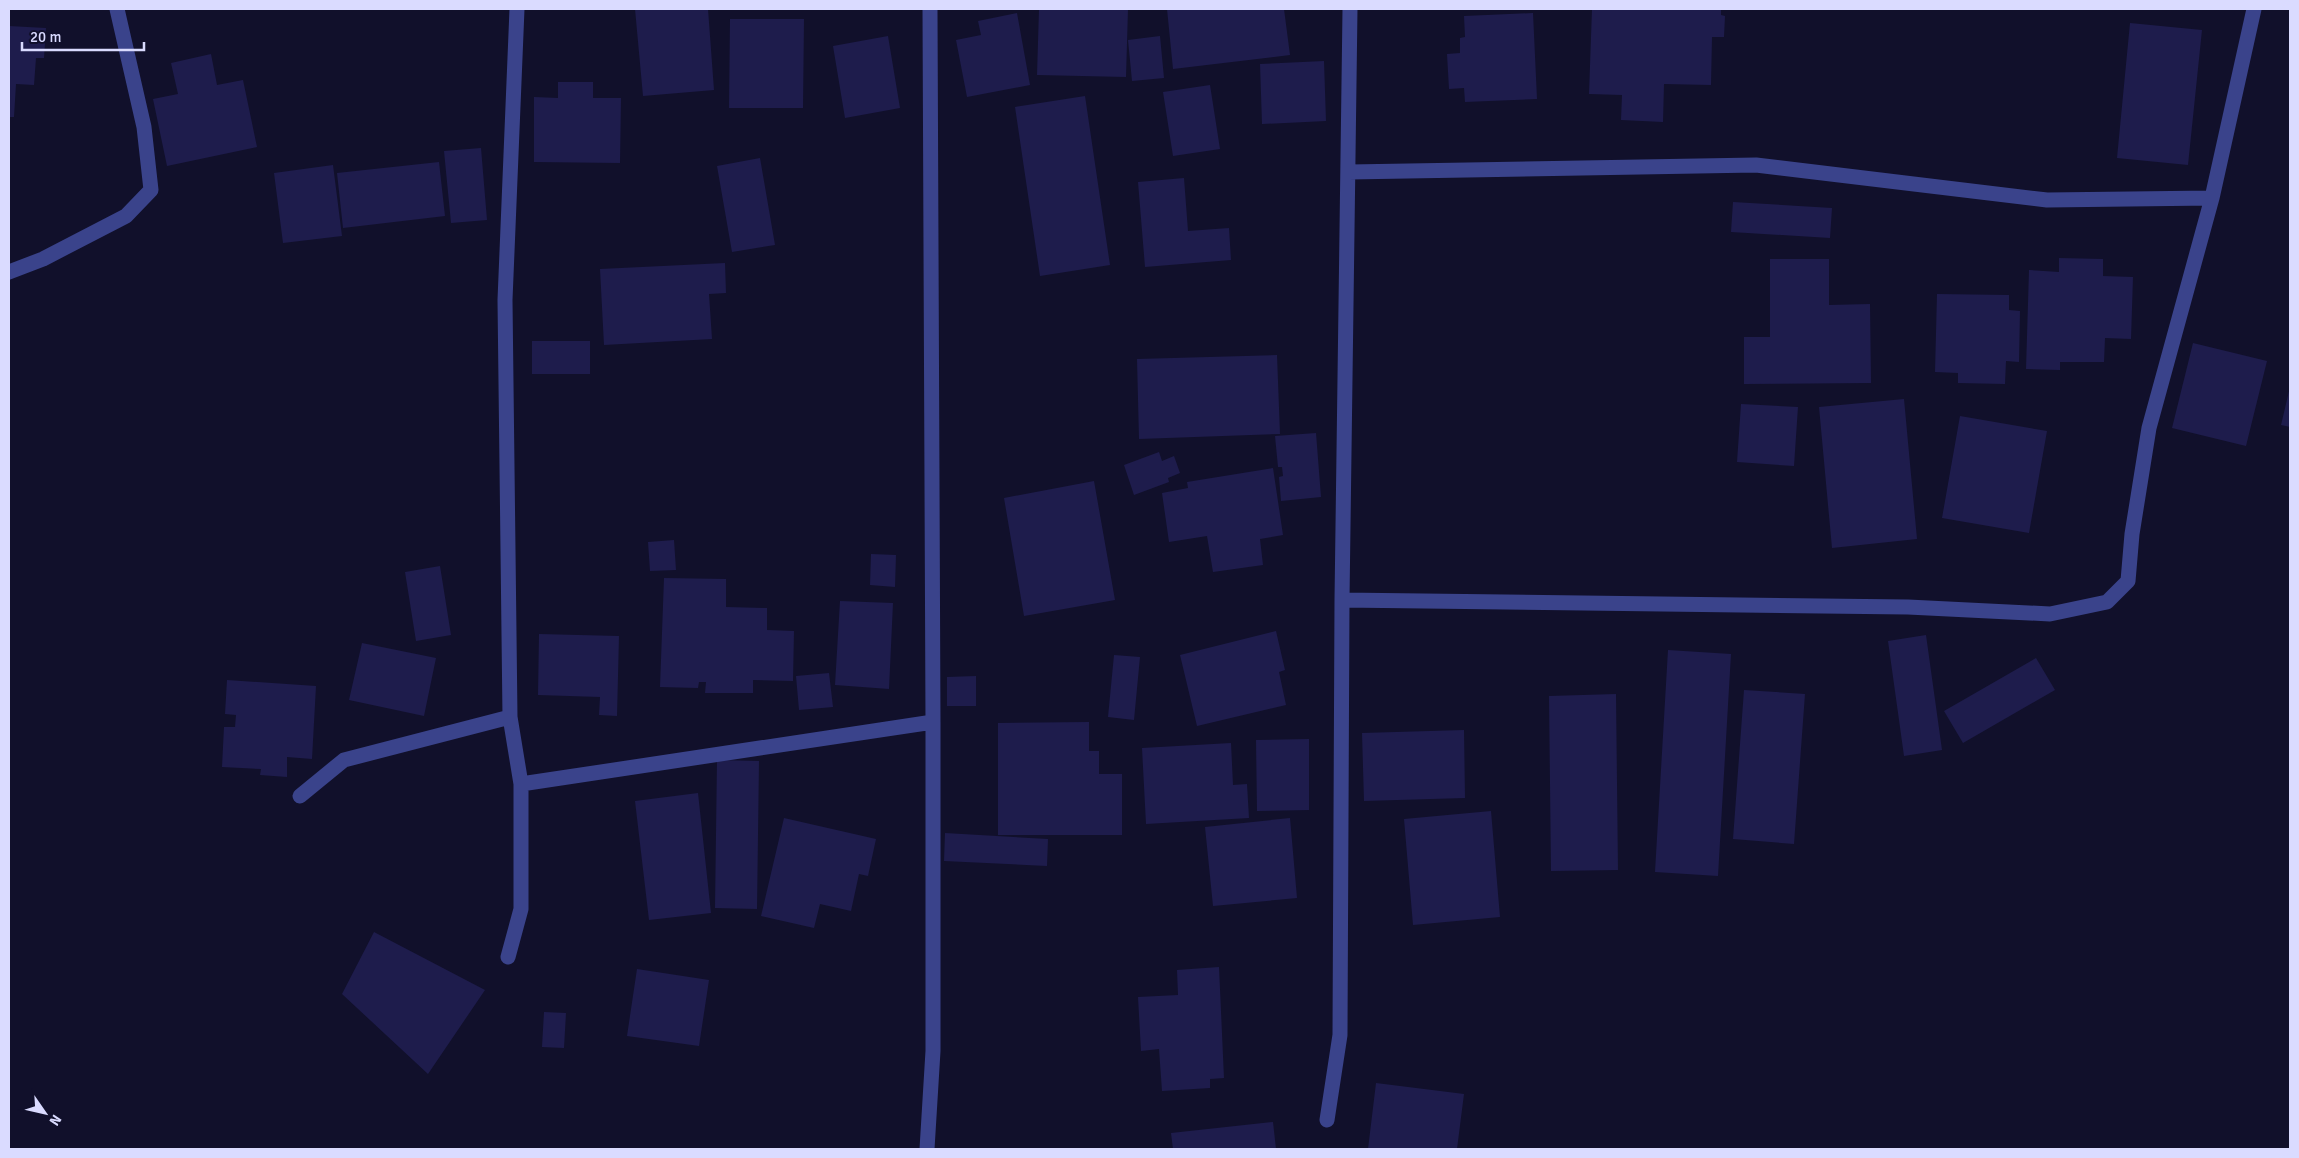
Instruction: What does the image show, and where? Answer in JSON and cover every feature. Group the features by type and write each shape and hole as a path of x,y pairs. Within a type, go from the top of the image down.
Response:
{"street":[{"path":"9,272 43,259 126,216 151,190 144,128 117,9"},
{"path":"508,957 521,909 521,784 510,716 505,300 517,9"},
{"path":"926,1149 933,1052 934,722 930,9"},
{"path":"1327,1120 1340,1035 1342,600 1350,9"},
{"path":"1342,600 1908,607 2050,614 2107,602 2128,581 2132,534 2149,428 2212,198 2254,9"},
{"path":"1349,172 1756,165 2047,200 2212,198"},
{"path":"300,796 344,760 510,716"},
{"path":"521,784 934,722"}],"building":[{"path":"635,9 708,9 714,90 643,96"},
{"path":"1039,9 1128,9 1126,77 1037,75"},
{"path":"1167,9 1284,9 1290,55 1173,69"},
{"path":"1592,9 1721,9 1721,15 1725,16 1724,37 1712,37 1711,85 1664,84 1663,122 1621,120 1622,95 1589,94"},
{"path":"1017,13 1030,85 967,97 956,40 981,35 978,21"},
{"path":"1533,13 1537,99 1465,102 1464,88 1449,89 1447,54 1460,53 1460,38 1465,37 1464,16"},
{"path":"730,19 804,19 803,108 729,108"},
{"path":"2130,23 2202,30 2188,165 2117,158"},
{"path":"9,26 46,28 44,58 36,58 34,85 16,84 14,117 9,117"},
{"path":"888,36 900,108 845,118 833,46"},
{"path":"1160,36 1164,78 1132,81 1128,40"},
{"path":"211,54 217,85 243,80 257,147 167,166 153,99 178,94 171,63"},
{"path":"1324,61 1326,121 1262,124 1260,64"},
{"path":"558,82 593,82 593,98 621,98 620,163 534,162 534,97 558,98"},
{"path":"1210,85 1220,149 1173,156 1163,92"},
{"path":"1085,96 1110,265 1040,276 1015,107"},
{"path":"481,148 487,220 451,223 444,151"},
{"path":"760,158 775,245 732,252 717,166"},
{"path":"439,162 445,216 343,228 337,173"},
{"path":"333,165 342,236 283,243 274,173"},
{"path":"1184,178 1188,231 1229,228 1231,260 1145,267 1138,182"},
{"path":"1733,202 1832,208 1830,238 1731,232"},
{"path":"2059,258 2103,259 2103,276 2133,277 2131,339 2105,338 2104,362 2060,362 2060,370 2026,369 2029,270 2059,272"},
{"path":"1770,259 1829,259 1829,305 1870,304 1871,383 1744,384 1744,337 1770,337"},
{"path":"725,263 726,293 709,294 712,339 604,345 600,269"},
{"path":"1937,294 2009,295 2009,310 2020,311 2019,362 2006,361 2005,384 1958,383 1958,373 1935,372"},
{"path":"532,341 590,341 590,374 532,374"},
{"path":"2193,343 2267,361 2246,446 2172,428"},
{"path":"1277,355 1280,434 1139,439 1137,359"},
{"path":"2290,387 2290,427 2281,425"},
{"path":"1904,399 1917,539 1832,548 1819,407"},
{"path":"1741,404 1798,407 1794,466 1737,462"},
{"path":"1960,416 2047,431 2029,533 1942,518"},
{"path":"1316,433 1321,497 1281,501 1279,477 1283,476 1282,467 1278,467 1275,436"},
{"path":"1159,452 1162,461 1174,456 1180,473 1168,478 1169,482 1134,495 1124,465"},
{"path":"1273,468 1283,535 1260,539 1263,565 1213,572 1207,536 1169,542 1162,493 1188,488 1187,482"},
{"path":"1094,481 1115,600 1024,616 1004,498"},
{"path":"674,540 676,570 650,571 648,542"},
{"path":"871,554 896,555 895,587 870,585"},
{"path":"440,566 451,635 416,641 405,572"},
{"path":"664,578 726,579 726,607 767,608 767,630 794,631 793,681 753,680 753,693 705,693 706,682 699,682 698,688 660,687"},
{"path":"840,601 893,603 889,689 835,685"},
{"path":"1276,631 1285,670 1279,672 1286,705 1197,726 1180,655"},
{"path":"539,634 619,636 617,716 599,715 600,697 538,695"},
{"path":"1926,635 1942,750 1904,756 1888,641"},
{"path":"362,643 436,658 424,716 349,700"},
{"path":"1668,650 1731,654 1718,876 1655,872"},
{"path":"1114,655 1140,657 1134,720 1108,717"},
{"path":"2036,658 2055,690 1963,743 1944,711"},
{"path":"829,673 833,707 799,710 796,676"},
{"path":"976,676 976,706 947,706 947,677"},
{"path":"227,680 316,686 312,759 287,757 287,777 260,775 261,769 222,767 224,727 235,727 236,715 225,714"},
{"path":"1744,690 1805,694 1794,844 1733,839"},
{"path":"1616,694 1618,870 1551,871 1549,696"},
{"path":"1089,722 1089,751 1099,751 1099,774 1122,774 1122,835 998,835 998,723"},
{"path":"1464,730 1465,798 1364,801 1362,733"},
{"path":"1309,739 1309,810 1257,811 1256,740"},
{"path":"1231,743 1233,785 1247,784 1249,818 1146,824 1142,748"},
{"path":"717,760 759,761 757,909 715,908"},
{"path":"698,793 711,913 649,920 635,801"},
{"path":"1491,811 1500,917 1413,925 1404,819"},
{"path":"784,818 876,839 868,876 859,874 851,911 820,904 814,928 761,916"},
{"path":"1290,818 1297,898 1213,906 1205,827"},
{"path":"945,833 1048,839 1047,866 944,861"},
{"path":"374,932 485,990 428,1074 342,994"},
{"path":"1219,967 1224,1078 1210,1079 1210,1088 1162,1091 1159,1049 1141,1051 1138,997 1178,995 1177,970"},
{"path":"637,969 709,980 699,1046 627,1036"},
{"path":"544,1012 566,1013 564,1048 542,1047"},
{"path":"1376,1083 1464,1094 1457,1149 1368,1149"},
{"path":"1273,1122 1276,1149 1173,1149 1171,1133"}]}
